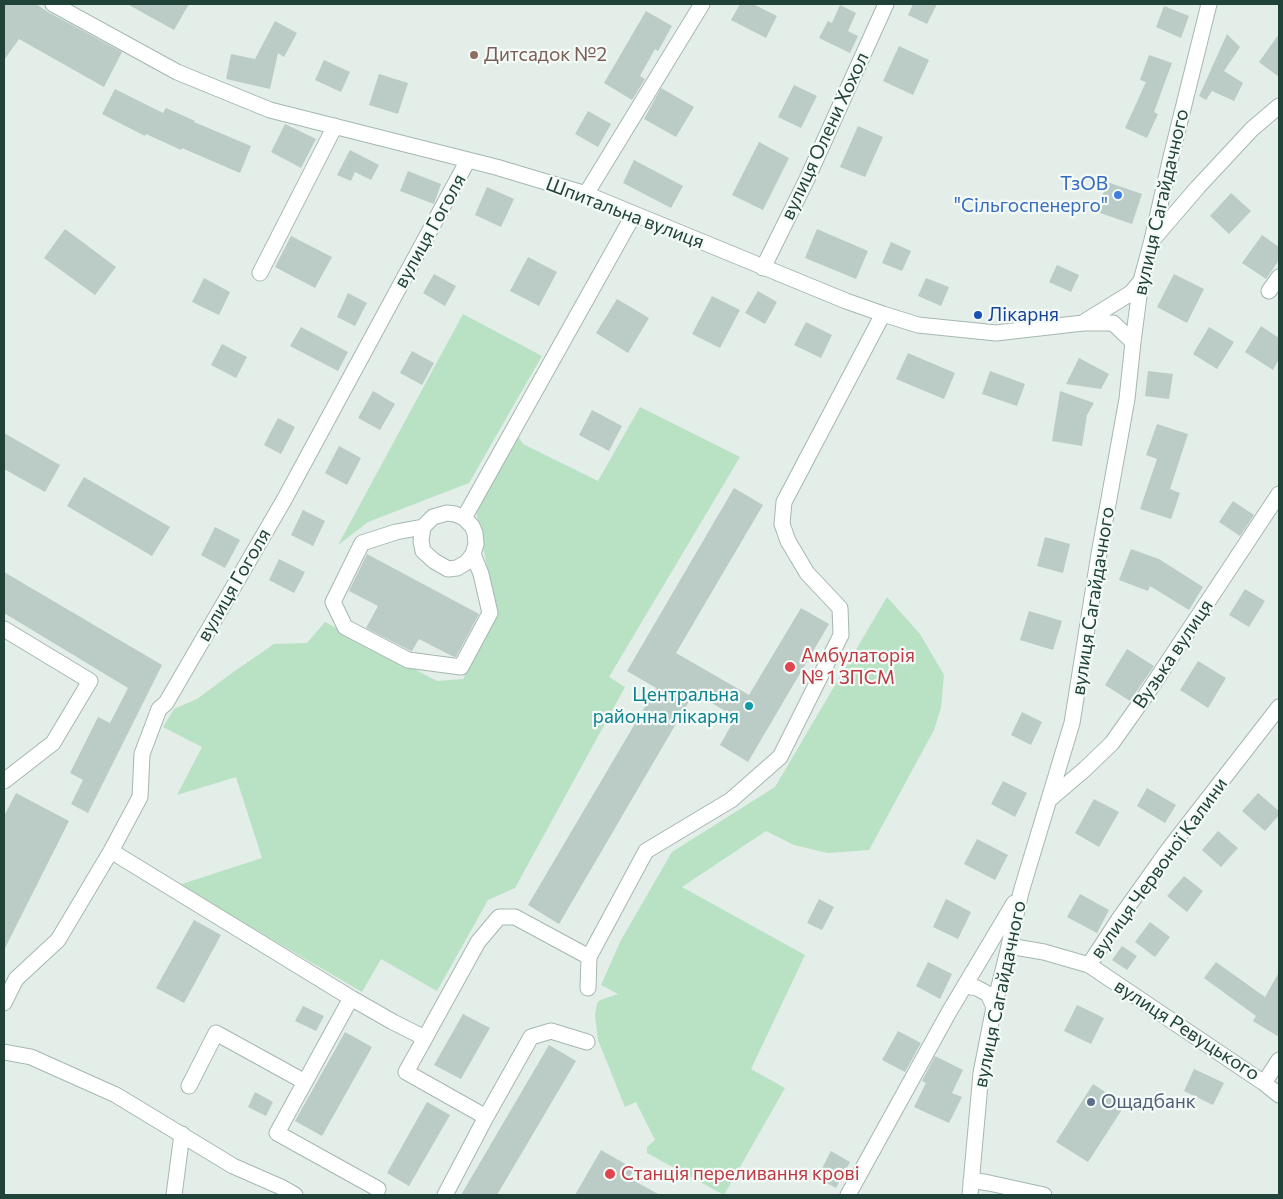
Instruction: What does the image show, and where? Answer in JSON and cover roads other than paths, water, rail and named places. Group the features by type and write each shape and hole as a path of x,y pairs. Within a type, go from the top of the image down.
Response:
{"street":[{"name":"Шпитальна вулиця","path":"53,4 177,72 270,110 468,160 586,194 846,301 918,325 996,333 1083,323 1131,293 1142,282"},
{"path":"586,194 702,4"},
{"name":"вулиця Олени Хохол","path":"763,268 807,179 886,4"},
{"name":"вулиця Сагайдачного","path":"970,1195 981,1074 994,1006 1021,892 1072,723 1099,554 1127,399 1142,282 1209,4"},
{"path":"1152,240 1252,129 1279,106"},
{"path":"260,274 335,126"},
{"name":"вулиця Гоголя","path":"4,1003 16,979 58,940 111,851 140,797 142,754 159,709 166,703 284,500 468,160"},
{"path":"464,518 634,214"},
{"path":"1269,291 1279,277"},
{"path":"588,988 589,956 646,851 731,800 780,757 841,634 840,608 806,574 788,541 782,524 784,502 883,314"},
{"path":"1083,323 1113,323 1133,342"},
{"name":"Вузька вулиця","path":"1049,799 1112,743 1275,510 1279,494"},
{"path":"446,513 464,518 472,526 475,533 476,544 473,554 467,562 457,568 448,569 434,561 423,551 420,541 423,528 433,517 446,513"},
{"path":"423,528 396,532 362,543 333,602 345,627 408,660 462,667 490,613 481,574 473,554"},
{"path":"4,629 90,680 53,743 4,781"},
{"name":"вулиця Червоної Калини","path":"1009,946 1044,952 1089,965 1168,850 1279,707"},
{"path":"111,851 351,998 425,1038"},
{"path":"848,1195 950,1012 1021,892"},
{"path":"486,1117 406,1072 478,942 499,917 515,916 589,956"},
{"name":"вулиця Ревуцького","path":"1089,965 1264,1083 1279,1060"},
{"path":"966,986 977,988 988,994 994,1006"},
{"path":"351,998 277,1132 378,1189"},
{"path":"445,1195 531,1037 551,1031 587,1042"},
{"path":"189,1086 216,1034 305,1082"},
{"path":"4,1052 31,1057 116,1095 233,1166 295,1195"},
{"path":"1264,1083 1279,1096"},
{"path":"174,1195 182,1134"},
{"path":"971,1180 1044,1195"}],"place":[{"name":"Дитсадок №2","path":"474,55"},
{"name":"ТзОВ \"Сільгоспенерго\"","path":"1118,195"},
{"name":"Лікарня","path":"978,315"},
{"name":"Амбулаторія № 1 ЗПСМ","path":"790,667"},
{"name":"Центральна районна лікарня","path":"749,706"},
{"name":"Ощадбанк","path":"1091,1102"},
{"name":"Станція переливання крові","path":"610,1174"}]}
